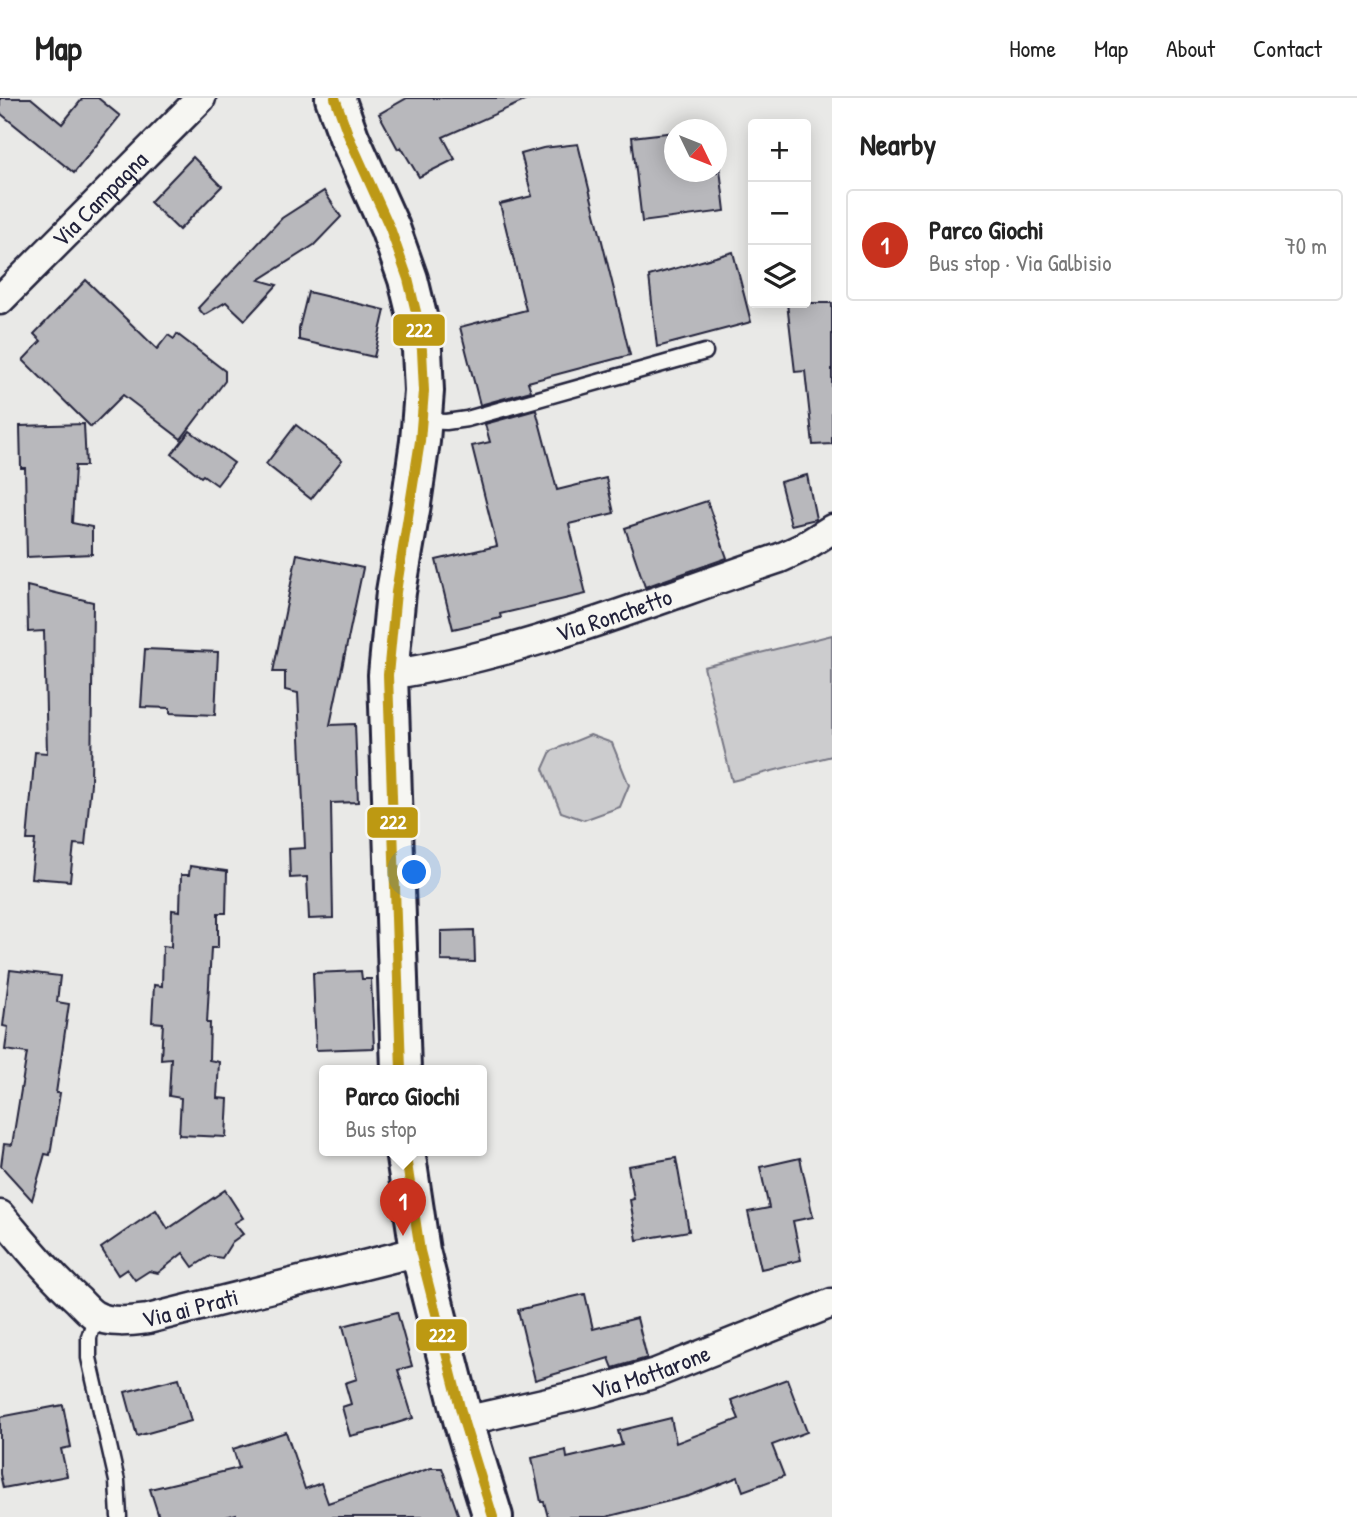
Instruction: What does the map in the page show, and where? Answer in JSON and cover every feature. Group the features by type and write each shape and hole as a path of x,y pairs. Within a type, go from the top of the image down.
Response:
{"street":[{"name":"Via Campagna","path":"0,300 201,98"},
{"path":"335,98 349,137 390,228 408,279 422,350 422,421 396,592 388,675 401,1065"},
{"name":"Via Ronchetto","path":"388,675 458,662 535,641 780,558 803,548 832,529"},
{"path":"406,1156 419,1251 464,1423 494,1517"},
{"path":"0,1215 42,1264 96,1316"},
{"name":"Via ai Prati","path":"96,1316 114,1320 148,1319 419,1251"},
{"name":"Via Mottarone","path":"464,1423 592,1392 656,1373 832,1303"}],"lane":[{"path":"422,421 467,419 705,352"},
{"path":"96,1316 89,1337 89,1358 117,1480 119,1517"}],"shaded area":[{"path":"832,635 832,756 732,781 704,667"},
{"path":"590,735 612,743 629,785 620,807 584,820 561,812 543,769 551,751"}],"building":[{"path":"0,98 31,98 62,124 83,98 98,98 120,116 74,173 0,113"},
{"path":"407,98 531,98 443,137 455,159 419,177 401,147 398,149 379,114"},
{"path":"664,133 664,182 722,182 725,211 642,222 632,137"},
{"path":"578,144 630,355 528,382 531,391 480,405 460,327 526,310 500,204 532,196 521,154 543,148"},
{"path":"193,157 222,186 179,230 150,202"},
{"path":"324,191 341,217 314,245 259,280 277,285 245,320 226,302 204,315 198,308 282,218"},
{"path":"733,252 751,322 657,347 649,276"},
{"path":"86,280 157,349 168,335 174,339 177,334 225,371 225,381 181,439 123,395 91,427 23,360 41,341 34,334"},
{"path":"308,292 385,310 374,357 299,340 299,328"},
{"path":"811,303 832,303 832,444 813,445 805,371 795,372 788,308 811,308"},
{"path":"536,410 557,490 606,478 614,513 569,524 586,594 500,614 501,618 453,629 436,560 497,546 472,446 490,442 485,424"},
{"path":"84,424 86,466 75,466 72,523 92,527 92,554 27,557 25,468 21,468 20,426"},
{"path":"296,425 342,460 311,499 266,464"},
{"path":"190,431 234,463 217,485 203,475 201,477 172,454"},
{"path":"807,475 816,519 791,525 780,482"},
{"path":"707,501 727,558 645,587 625,528"},
{"path":"297,554 363,568 330,725 355,724 358,802 331,803 333,918 309,919 307,877 290,878 289,849 305,848 298,693 285,690 285,672 273,672"},
{"path":"27,586 93,602 91,783 85,845 74,844 70,881 31,878 35,840 27,840 35,752 47,753 44,631 28,632"},
{"path":"145,649 218,652 215,715 170,713 170,708 141,707"},
{"path":"190,866 227,871 226,913 218,913 218,948 211,948 207,1023 210,1023 209,1060 219,1062 217,1098 228,1099 226,1137 179,1135 181,1098 169,1096 171,1058 161,1059 163,1023 152,1022 154,985 162,986 163,946 171,947 172,910 180,911 181,875 189,875"},
{"path":"474,930 475,962 441,961 441,931"},
{"path":"10,970 60,976 57,1002 69,1004 56,1093 60,1093 50,1155 45,1154 32,1200 1,1166 4,1144 12,1145 27,1053 5,1050 8,1027 3,1026"},
{"path":"361,971 362,979 371,979 374,1048 316,1050 313,973"},
{"path":"676,1158 689,1231 637,1240 630,1200 634,1199 628,1166"},
{"path":"800,1158 813,1217 793,1221 801,1260 761,1269 748,1212 769,1208 760,1167"},
{"path":"225,1190 243,1218 234,1223 243,1234 232,1242 222,1258 210,1256 193,1267 183,1253 158,1273 149,1271 135,1280 127,1269 118,1275 101,1248 156,1210 168,1229"},
{"path":"585,1294 593,1329 637,1318 647,1358 613,1368 609,1358 535,1380 518,1310"},
{"path":"397,1312 412,1366 398,1370 413,1418 350,1436 342,1407 351,1404 345,1383 357,1379 343,1326"},
{"path":"179,1378 191,1421 137,1436 125,1392"},
{"path":"787,1379 807,1432 772,1445 784,1476 743,1491 738,1477 689,1496 606,1517 548,1517 544,1502 541,1502 532,1458 566,1450 567,1458 622,1445 618,1431 671,1418 676,1443 739,1419 731,1400"},
{"path":"63,1405 71,1447 61,1449 67,1476 3,1488 0,1474 0,1417"},
{"path":"286,1432 305,1489 321,1483 328,1503 431,1468 442,1468 459,1517 236,1517 236,1514 226,1517 159,1517 150,1489 239,1468 233,1449"}],"transit line":[{"name":"222","path":"335,98 349,137 390,228 408,279 422,350 424,391 420,441 396,592 388,675 401,1065"},
{"name":"222","path":"406,1156 420,1251 464,1423 493,1517"}],"place":[{"name":"Parco Giochi","path":"403,1236"}]}
